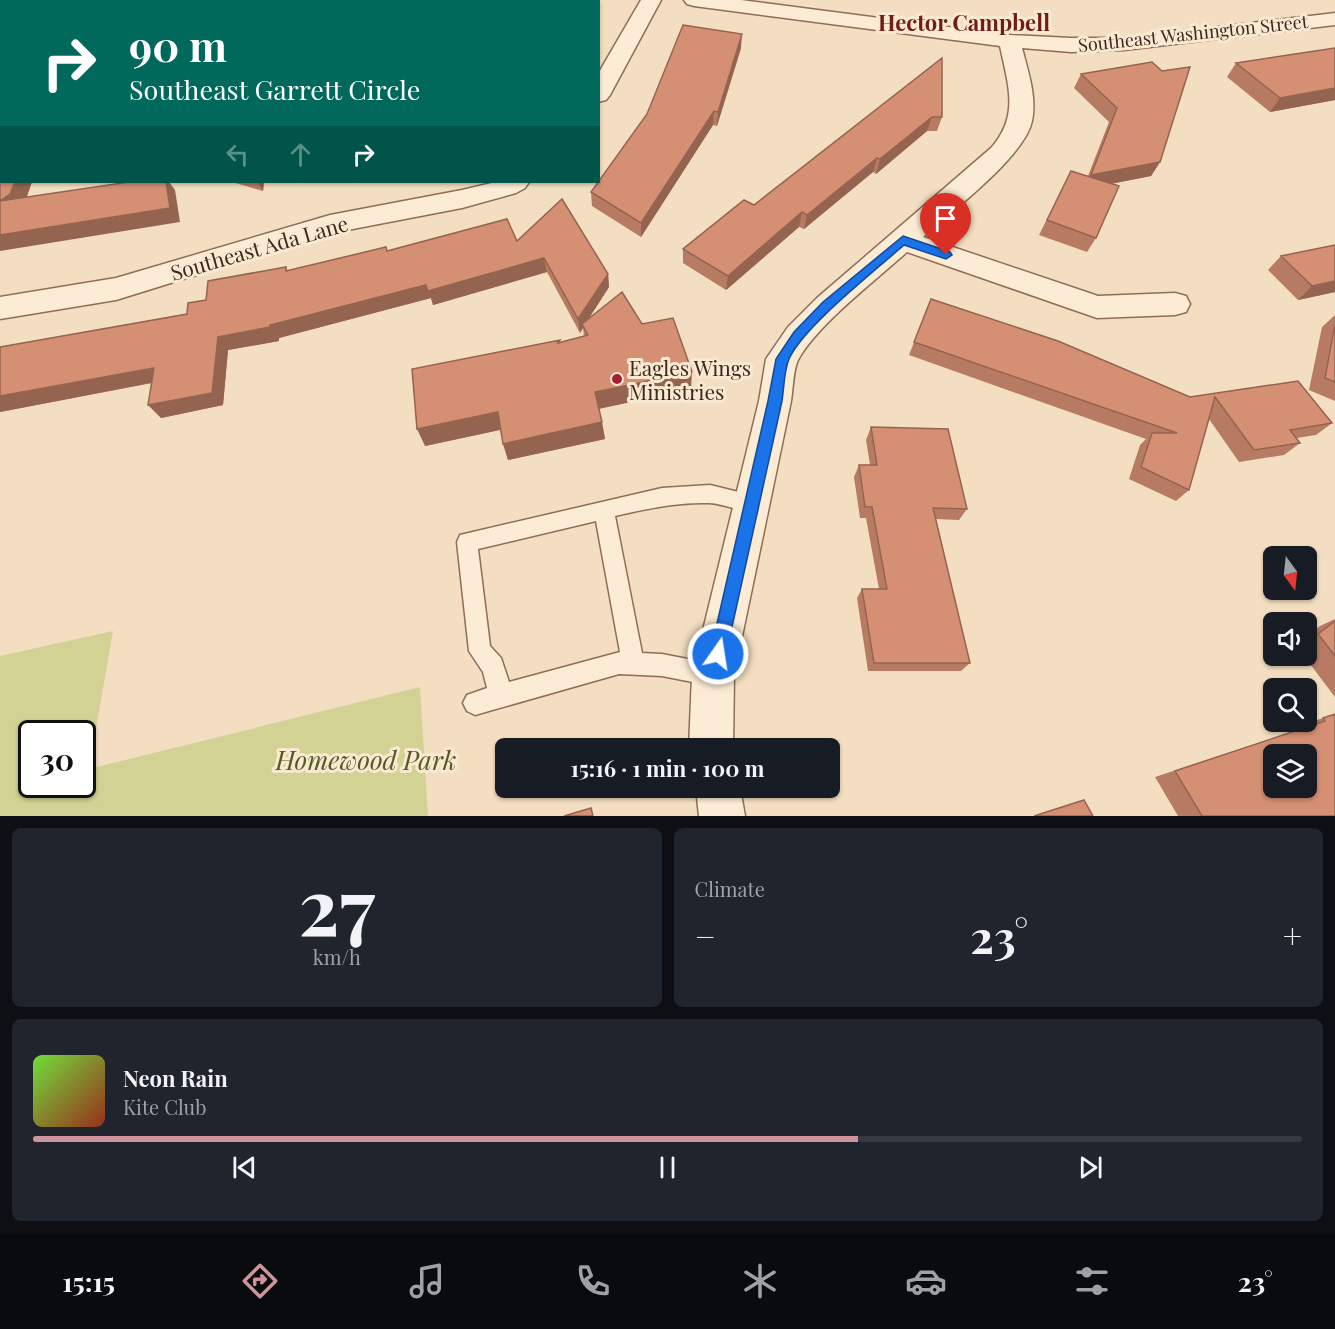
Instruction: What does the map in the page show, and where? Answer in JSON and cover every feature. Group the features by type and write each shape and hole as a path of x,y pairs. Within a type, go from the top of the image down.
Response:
{"street":[{"path":"600,91 651,0"},
{"name":"Southeast Washington Street","path":"694,0 1010,42 1071,45 1124,44 1335,19"},
{"path":"711,738 713,675 775,401 782,359 799,335 828,306 1000,154 1017,131 1022,103 1010,42"},
{"name":"Southeast Ada Lane","path":"0,308 116,289 330,224 462,199 514,183"},
{"path":"903,240 1097,306 1175,304"},
{"path":"719,798 722,816"}],"lane":[{"path":"501,696 493,666 480,651 467,542 662,497 710,494 752,502"},
{"path":"604,510 633,664"},
{"path":"475,703 620,663 662,665 713,675"}],"green space":[{"name":"Homewood Park","path":"113,631 96,729 96,720 18,720 18,798 96,798 96,767 420,687 428,816 0,816 0,656"}],"building":[{"path":"683,25 742,34 718,112 714,111 641,223 591,192 600,183 600,179 647,114"},
{"path":"1335,48 1335,88 1280,98 1236,63"},
{"path":"942,58 942,117 932,117 807,215 802,212 728,276 683,249 744,200 754,205"},
{"path":"1152,62 1162,71 1190,67 1160,162 1091,175 1117,108 1081,74"},
{"path":"1071,171 1119,186 1096,238 1047,220"},
{"path":"0,183 15,183 10,194 0,201"},
{"path":"122,183 166,183 170,208 0,235 0,201"},
{"path":"562,199 608,274 578,319 544,258 428,291 426,285 270,325 270,327 218,337 212,393 148,405 154,368 0,396 0,347 187,314 188,303 206,300 208,281 286,267 286,271 386,247 387,251 507,219 517,241"},
{"path":"1335,245 1335,281 1312,286 1281,256"},
{"path":"622,292 642,324 673,318 692,372 595,392 602,422 503,444 498,412 417,429 412,369 560,340 558,343 588,335 582,324"},
{"path":"931,299 1058,341 1190,397 1298,381 1332,423 1290,430 1300,443 1254,450 1215,397 1189,490 1141,467 1152,433 1177,433 914,342"},
{"path":"1335,324 1335,382 1325,378"},
{"path":"871,427 948,429 967,509 933,508 970,663 874,663 862,589 887,589 872,507 865,507 859,465 877,465"},
{"path":"1335,621 1335,656 1318,634"},
{"path":"1335,714 1335,816 1202,816 1175,771 1292,732 1317,732 1317,724 1325,721 1323,718"},
{"path":"1084,800 1093,816 1034,816"},
{"path":"591,808 593,816 564,816"}],"place":[{"name":"Eagles Wings Ministries","path":"617,379"}],"district":[{"name":"Hector Campbell","path":"964,22"}],"route":[{"path":"718,654 775,401 782,359 799,335 828,306 903,240 946,255"}]}
